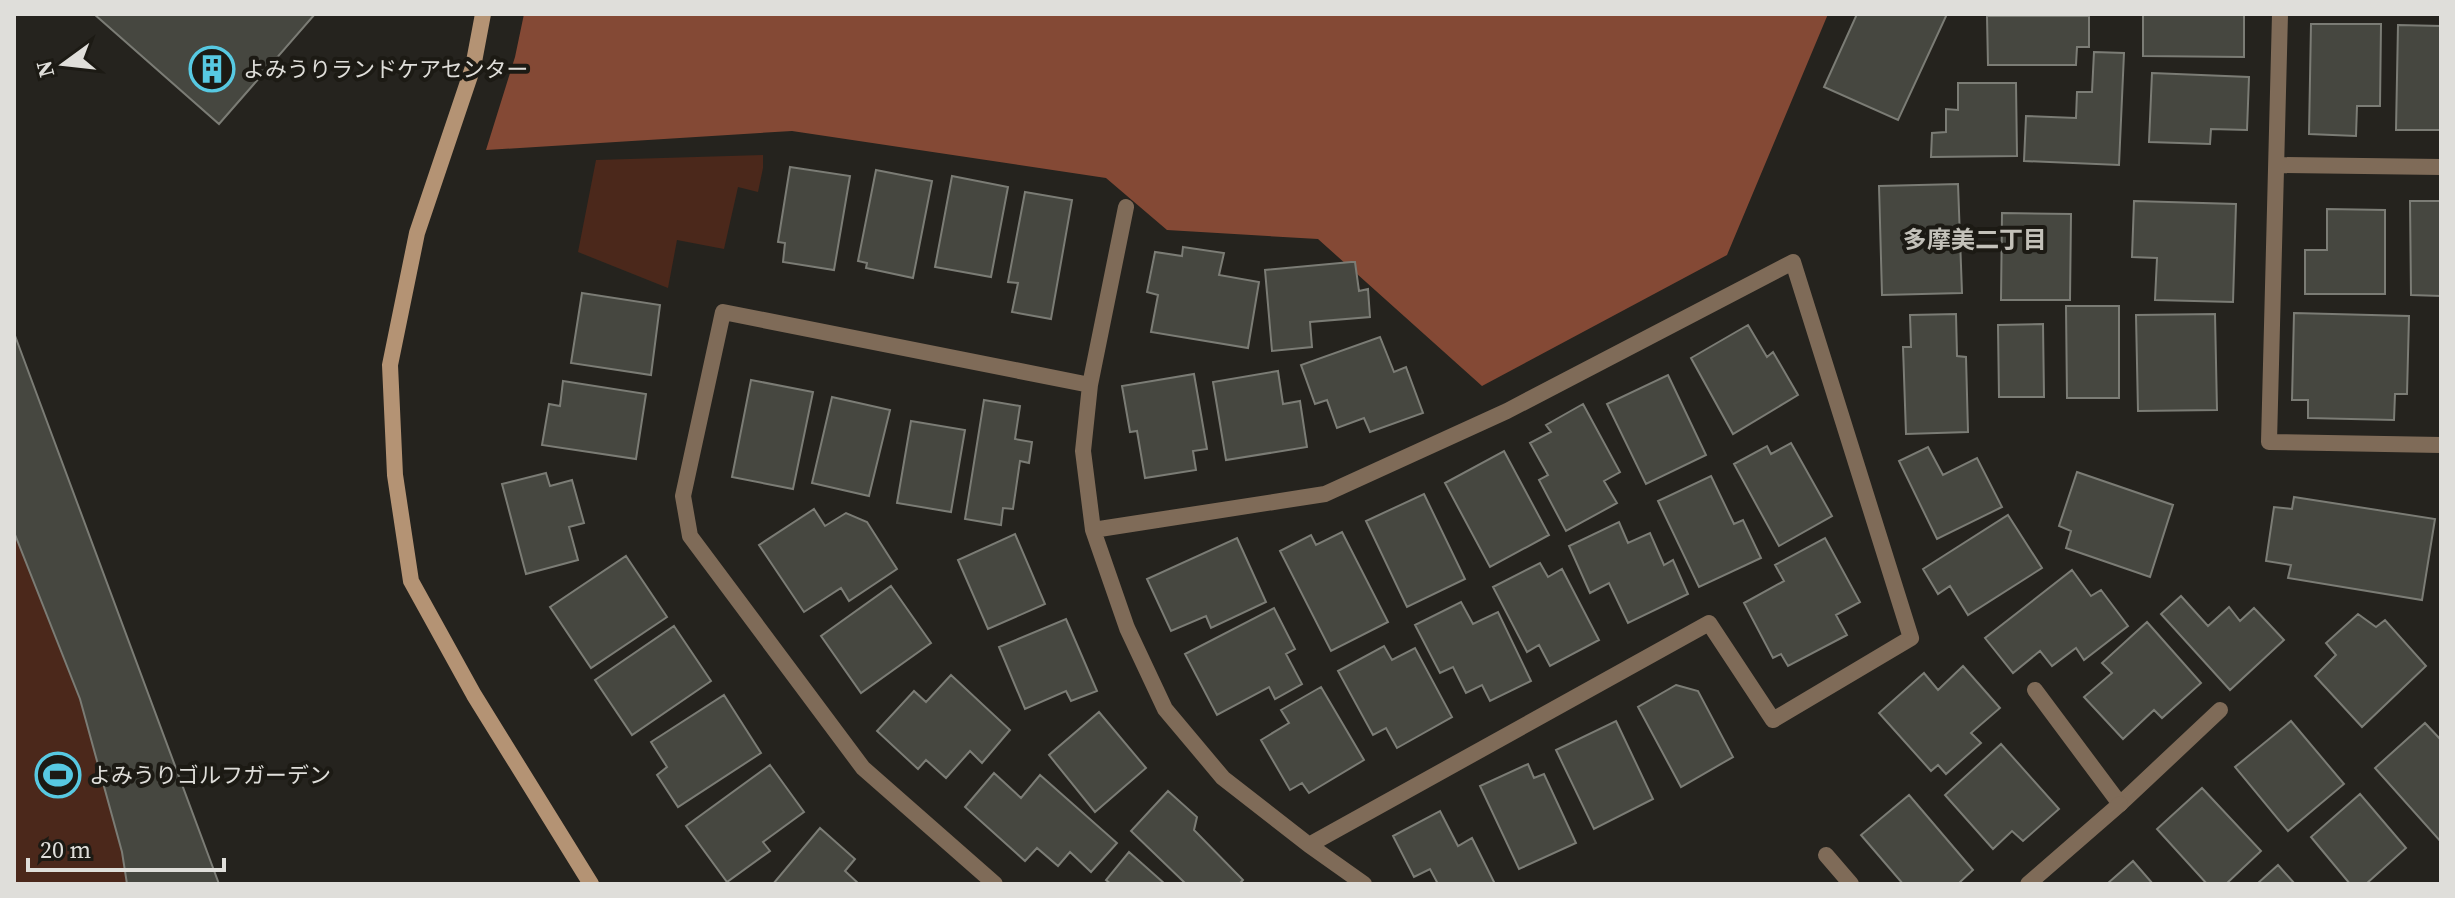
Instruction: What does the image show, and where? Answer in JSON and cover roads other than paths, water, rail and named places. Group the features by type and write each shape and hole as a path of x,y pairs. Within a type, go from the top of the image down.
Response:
{"street":[{"path":"483,14 473,67 417,233 390,365 395,475 411,581 474,695 591,884"},
{"path":"2280,14 2269,442 2441,445"},
{"path":"2277,165 2441,167"},
{"path":"1126,207 1090,385 1083,451 1093,530 1127,628 1165,709 1223,778 1364,884"},
{"path":"1093,530 1325,494 1507,411 1793,262 1911,638 1773,720 1709,623 1309,845"},
{"path":"995,884 863,768 690,536 683,496 723,312 1090,385"},
{"path":"2035,690 2120,804"},
{"path":"2028,884 2120,804 2220,710"},
{"path":"1826,855 1851,884"}],"place":[{"name":"よみうりランドケアセンター","path":"212,69"},
{"name":"よみうりゴルフガーデン","path":"58,775"}],"district":[{"name":"多摩美二丁目","path":"1975,239"}]}
